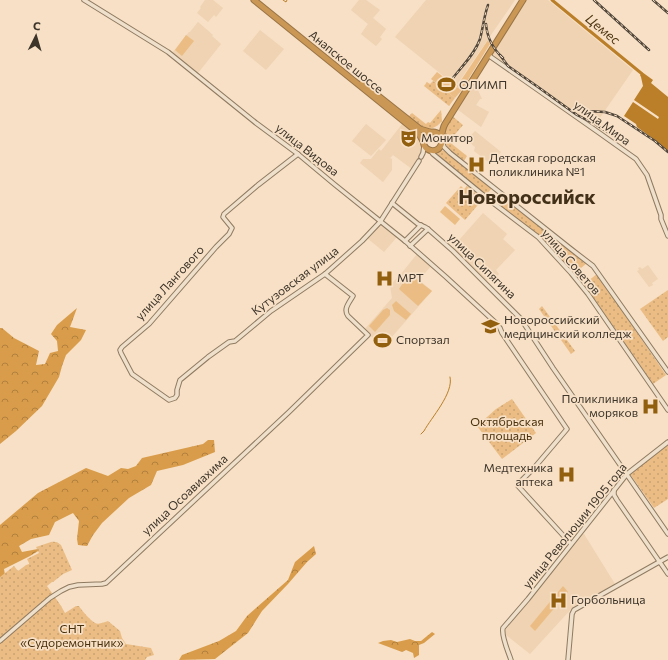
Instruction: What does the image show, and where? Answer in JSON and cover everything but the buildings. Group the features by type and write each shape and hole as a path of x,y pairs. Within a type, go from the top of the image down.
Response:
{"highway":[{"name":"Анапское шоссе","path":"254,0 419,134 424,143"},
{"name":"Анапское шоссе","path":"258,0 420,129 431,132"},
{"path":"445,124 425,136 424,143 430,150 437,150 441,147 442,132 445,124 523,0"},
{"path":"431,132 440,134 442,141"}],"street":[{"name":"улица Видова","path":"84,0 168,52 256,123 298,154 405,241 496,323 567,429 518,486 571,544"},
{"name":"улица Мира","path":"488,55 636,159 646,175 668,236"},
{"name":"улица Советов","path":"442,141 444,147 450,153 593,266 668,372"},
{"name":"Кутузовская улица","path":"171,400 177,395 180,380 229,342 235,341 272,310 325,274 380,222 421,158 424,143"},
{"name":"Кутузовская улица","path":"421,158 430,150"},
{"name":"улица Советов","path":"430,150 442,162 538,237 576,278 657,392 668,410"},
{"name":"улица Лангового","path":"171,400 132,374 120,350 149,324 229,234 232,228 231,225 224,219 223,215 298,154"},
{"path":"392,203 421,225 405,241"},
{"name":"улица Сипягина","path":"421,225 428,229 451,250 521,319 553,368 668,534"},
{"path":"410,246 428,229"},
{"name":"улица Осоавиахима","path":"0,641 50,598 61,591 78,585 106,583 289,412 368,335 346,313 346,309 353,296 325,274"},
{"name":"улица Революции 1905 года","path":"510,660 503,629 627,474 668,442"},
{"path":"614,490 616,500 668,574"},
{"path":"568,660 572,614 574,610 668,557"}],"shaded area":[{"path":"205,0 213,0 223,8 216,17 214,15 208,22 197,13"},
{"path":"359,0 366,0 380,10 373,18 386,29 380,37 382,39 376,46 361,34 368,24 351,10"},
{"path":"426,0 515,0 456,86 395,37"},
{"path":"526,0 548,0 633,70 597,122 582,117 492,54"},
{"path":"198,22 221,44 198,73 172,53"},
{"path":"260,30 284,49 266,70 243,51"},
{"path":"642,72 653,80 651,83 668,97 668,151 637,127 636,124 624,116 633,102 658,119 659,117 634,100 643,86 640,75"},
{"path":"472,86 477,88 482,99 480,99 476,105 489,112 481,127 457,109"},
{"path":"403,123 419,137 422,151 421,156 412,169 393,155 390,158 392,159 392,170 383,182 360,163 363,159 371,159 379,149 381,151"},
{"path":"366,124 386,140 371,156 352,141"},
{"path":"475,131 501,152 491,164 474,151 475,147 467,140"},
{"path":"483,213 507,234 503,239 515,250 496,270 499,274 491,282 488,279 487,281 452,248"},
{"path":"381,224 397,237 384,252 367,238"},
{"path":"417,254 431,266 419,280 432,291 383,347 364,330 392,298 390,285"},
{"path":"648,265 658,279 649,287 637,271 639,270 638,268 640,267 642,269"},
{"name":"Горбольница","path":"582,534 584,534 615,584 573,607 530,654 504,632"}],"green space":[{"path":"186,35 194,41 182,56 175,50"},
{"path":"488,40 490,44 461,91 455,98 431,79 437,72 458,88 457,86"},
{"path":"433,81 455,98 449,106 424,86 427,82 430,84"},
{"path":"441,110 442,121 437,126 428,129 419,126 405,116 406,114 409,116 412,113 426,124 428,122 430,123"},
{"path":"451,115 463,125 451,139 454,141 452,144 467,156 464,161 451,151 445,143 445,127"},
{"path":"440,150 445,151 492,188 486,195 438,157"},
{"path":"461,186 464,189 467,186 483,199 465,220 446,203"},
{"path":"498,193 587,263 574,274 539,235 492,200"},
{"path":"445,206 460,219 455,225 440,212"},
{"path":"597,274 666,375 653,384 584,284"},
{"path":"408,275 414,280 415,278 432,291 418,306 399,289"},
{"path":"668,290 668,337 663,341 640,309"},
{"path":"396,301 411,314 406,320 394,311 392,305"},
{"path":"542,306 575,351 571,354 539,309"},
{"path":"77,308 70,327 86,330 81,340 66,355 59,377 42,406 0,444 0,328 14,338 39,351 36,365 45,364 50,353 58,351 57,341 51,334 57,325"},
{"path":"387,308 390,310 390,315 375,332 369,326 383,310"},
{"name":"Октябрьская площадь","path":"512,399 536,433 502,459 477,426 496,409"},
{"path":"208,440 214,440 215,452 183,465 157,471 151,485 129,498 102,523 87,546 78,545 77,539 79,521 73,513 55,522 49,535 31,539 19,546 22,552 43,548 4,569 5,575 0,582 0,525 38,493 86,468 108,476 121,468 128,469 136,466 142,458 203,444"},
{"path":"668,445 668,499 654,508 630,474"},
{"name":"СНТ «Судоремонтник»","path":"51,542 56,542 61,545 72,570 63,574 47,586 65,613 76,606 79,606 95,623 100,624 108,621 120,631 126,644 151,648 154,655 147,657 145,660 0,660 0,577 14,566 18,571 29,564 27,559 39,553 36,547"},
{"path":"314,546 316,554 262,611 248,633 215,659 179,660 182,655 219,641 236,631 247,616 288,580 295,562"},
{"path":"563,586 568,592 535,631 530,626"},
{"path":"432,632 435,634 419,645 419,655 414,658 413,653 406,650 402,652 378,643 391,640 397,642 410,639 421,641"}],"waterway":[{"path":"283,0 286,2 287,0"},
{"name":"Цемес","path":"552,0 641,73"},
{"path":"421,434 445,398 449,390 450,377"}],"railway":[{"path":"594,0 649,50"},
{"path":"653,0 668,13"},
{"path":"453,78 472,55 478,44 488,5"},
{"path":"486,24 491,42 496,51 503,58"},
{"path":"500,55 508,66 577,115 595,124 626,144"},
{"path":"579,109 605,112 617,116 655,141 668,152"}],"place":[{"name":"ОЛИМП","path":"446,85"},
{"name":"Монитор","path":"408,138"},
{"name":"Детская городская поликлиника №1","path":"476,165"},
{"name":"МРТ","path":"384,278"},
{"name":"Новороссийский медицинский колледж","path":"491,327"},
{"name":"Спортзал","path":"383,340"},
{"name":"Поликлиника моряков","path":"651,406"},
{"name":"Медтехника аптека","path":"566,475"},
{"name":"Горбольница","path":"558,600"}],"district":[{"name":"Новороссийск","path":"527,197"}]}
